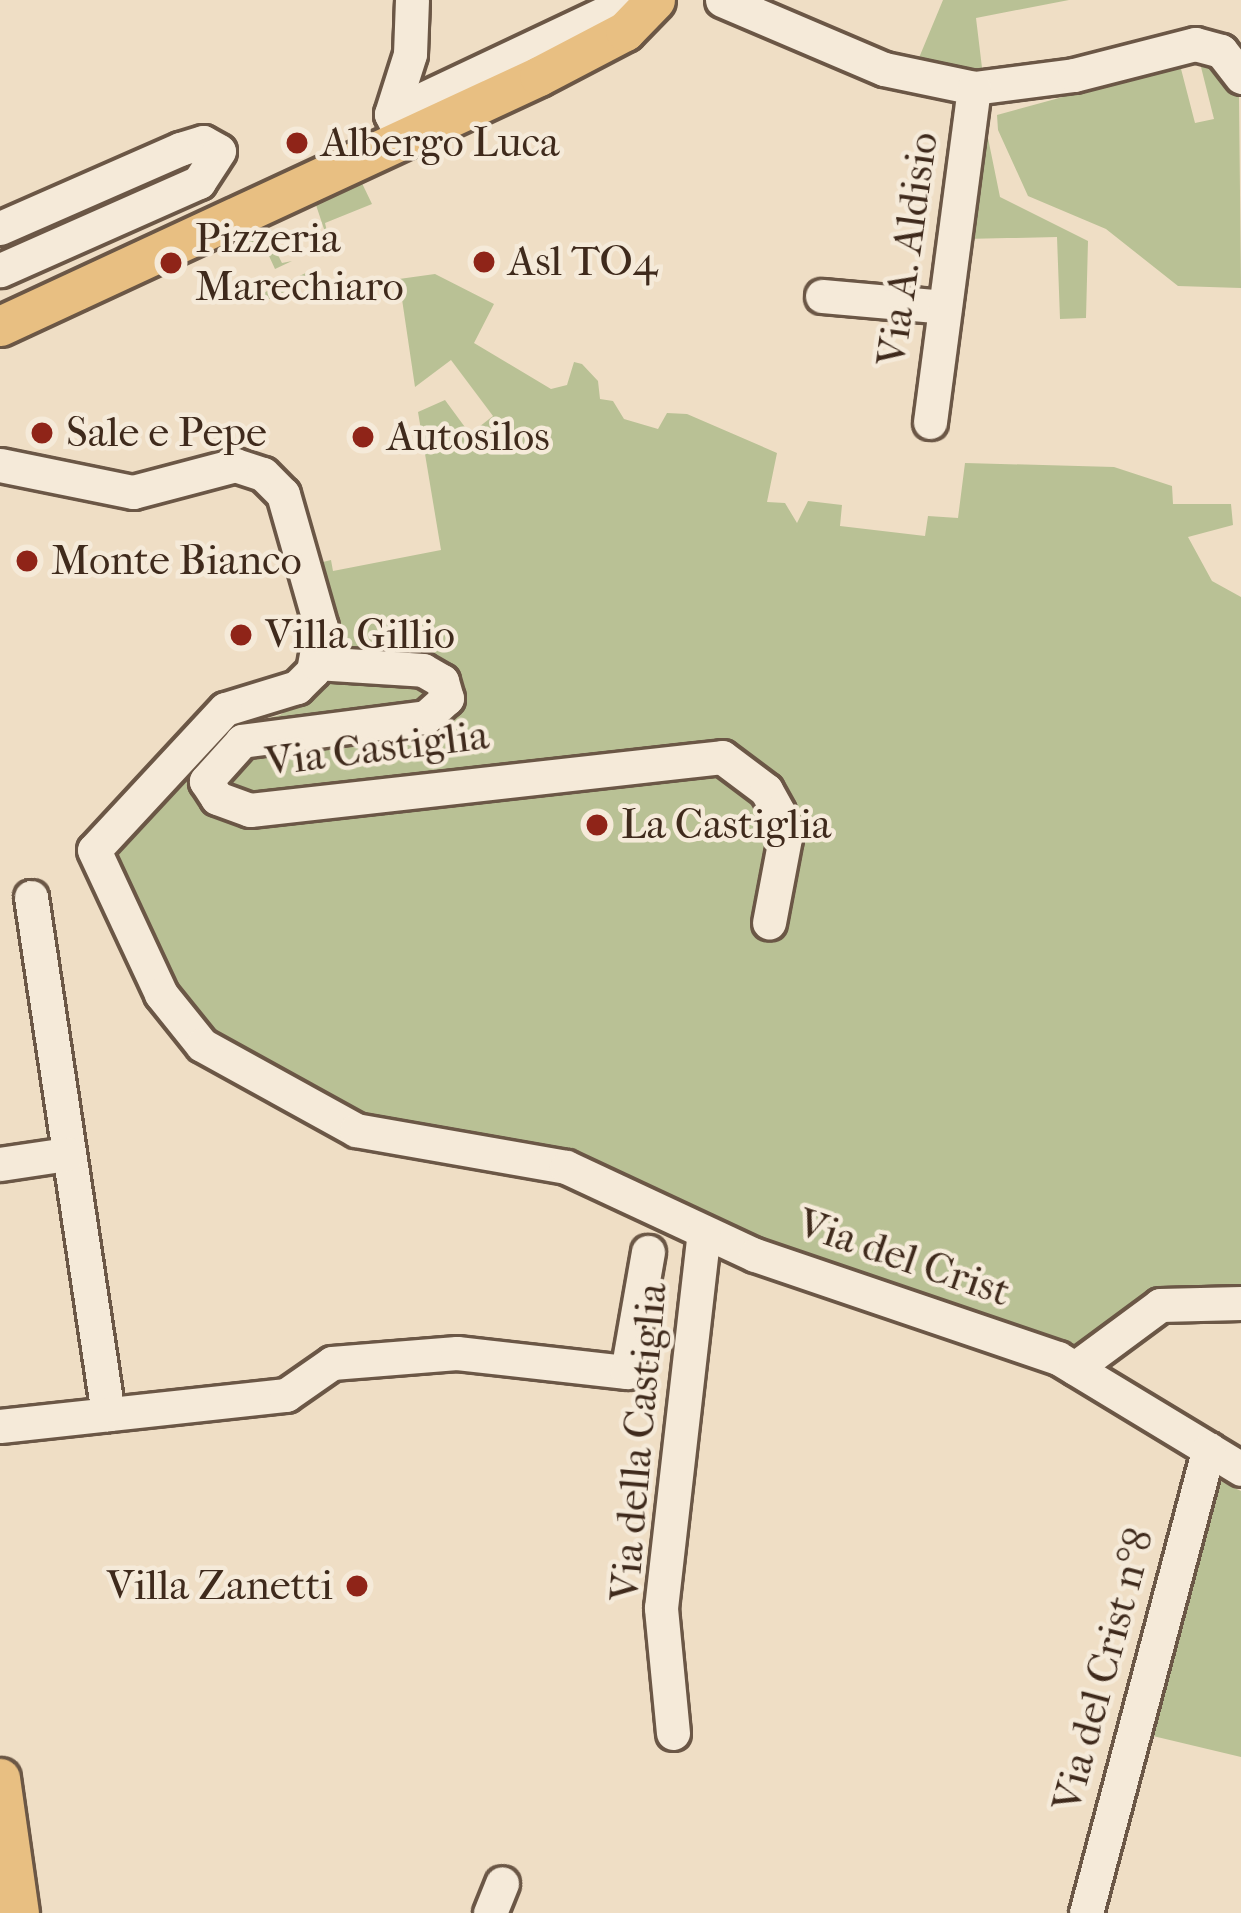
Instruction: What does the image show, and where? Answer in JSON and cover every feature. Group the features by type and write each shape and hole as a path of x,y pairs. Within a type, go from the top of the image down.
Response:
{"main road":[{"path":"0,326 397,126 625,32 655,0"},
{"path":"0,1778 19,1913"}],"street":[{"path":"397,126 410,54 412,0"},
{"path":"397,126 632,0"},
{"name":"Via A. Aldisio","path":"722,0 884,69 974,88 1074,75 1195,44 1234,54"},
{"name":"Via A. Aldisio","path":"930,422 974,88"},
{"path":"0,227 180,149 203,142 219,151 218,163 199,182 0,270"},
{"path":"822,296 945,308"},
{"path":"0,465 133,493 235,465 263,474 284,494 321,627 316,663"},
{"name":"Via Castiglia","path":"704,1232 566,1167 356,1130 202,1045 161,994 94,850 225,709 296,687 316,663 385,674 423,670 442,681 447,698 426,717 242,741 206,781 218,798 250,810 722,757 766,790 785,838 770,923"},
{"path":"31,897 108,1414"},
{"path":"0,1164 67,1154"},
{"name":"Via del Crist","path":"704,1232 1075,1368 1241,1469"},
{"name":"Via della Castiglia","path":"673,1733 661,1608 704,1232"},
{"path":"0,1426 286,1395 332,1363 353,1361 457,1353 627,1372 648,1252"},
{"path":"1075,1368 1160,1305 1241,1303"},
{"name":"Via del Crist n°8","path":"1087,1913 1209,1449"}],"green space":[{"path":"943,0 1069,0 976,18 983,76 916,65"},
{"path":"1200,63 1237,83 1241,288 1178,286 1106,229 1028,196 998,130 997,115 1180,65 1195,123 1214,119"},
{"path":"988,138 1000,197 1088,241 1086,318 1060,319 1057,237 964,239 977,140"},
{"path":"359,177 372,204 325,223 332,253 315,202"},
{"path":"265,224 282,241 273,245 282,263 292,261 275,269 264,245 243,255 233,237"},
{"path":"310,271 320,293 313,296 306,282 265,301 261,294"},
{"name":"La Castiglia","path":"435,274 494,304 474,343 551,389 567,385 574,362 582,364 598,381 600,399 613,401 624,419 658,429 667,413 687,414 777,453 767,502 785,503 797,523 808,501 842,505 840,526 925,536 928,516 958,518 965,463 1114,467 1172,486 1173,504 1231,504 1233,525 1188,537 1212,581 1241,597 1241,1291 1188,1291 1090,1357 757,1251 566,1162 360,1124 212,1037 171,989 109,849 235,727 280,715 318,690 335,666 339,625 319,563 331,560 333,571 441,550 418,412 445,400 470,434 493,416 451,360 415,387 399,279"},
{"path":"1216,1479 1241,1491 1241,1757 1153,1736"}],"place":[{"name":"Albergo Luca","path":"297,143"},
{"name":"Asl TO4","path":"484,262"},
{"name":"Pizzeria Marechiaro","path":"171,263"},
{"name":"Sale e Pepe","path":"42,433"},
{"name":"Autosilos","path":"363,437"},
{"name":"Monte Bianco","path":"27,561"},
{"name":"Villa Gillio","path":"241,635"},
{"name":"La Castiglia","path":"597,825"},
{"name":"Villa Zanetti","path":"357,1586"}]}
